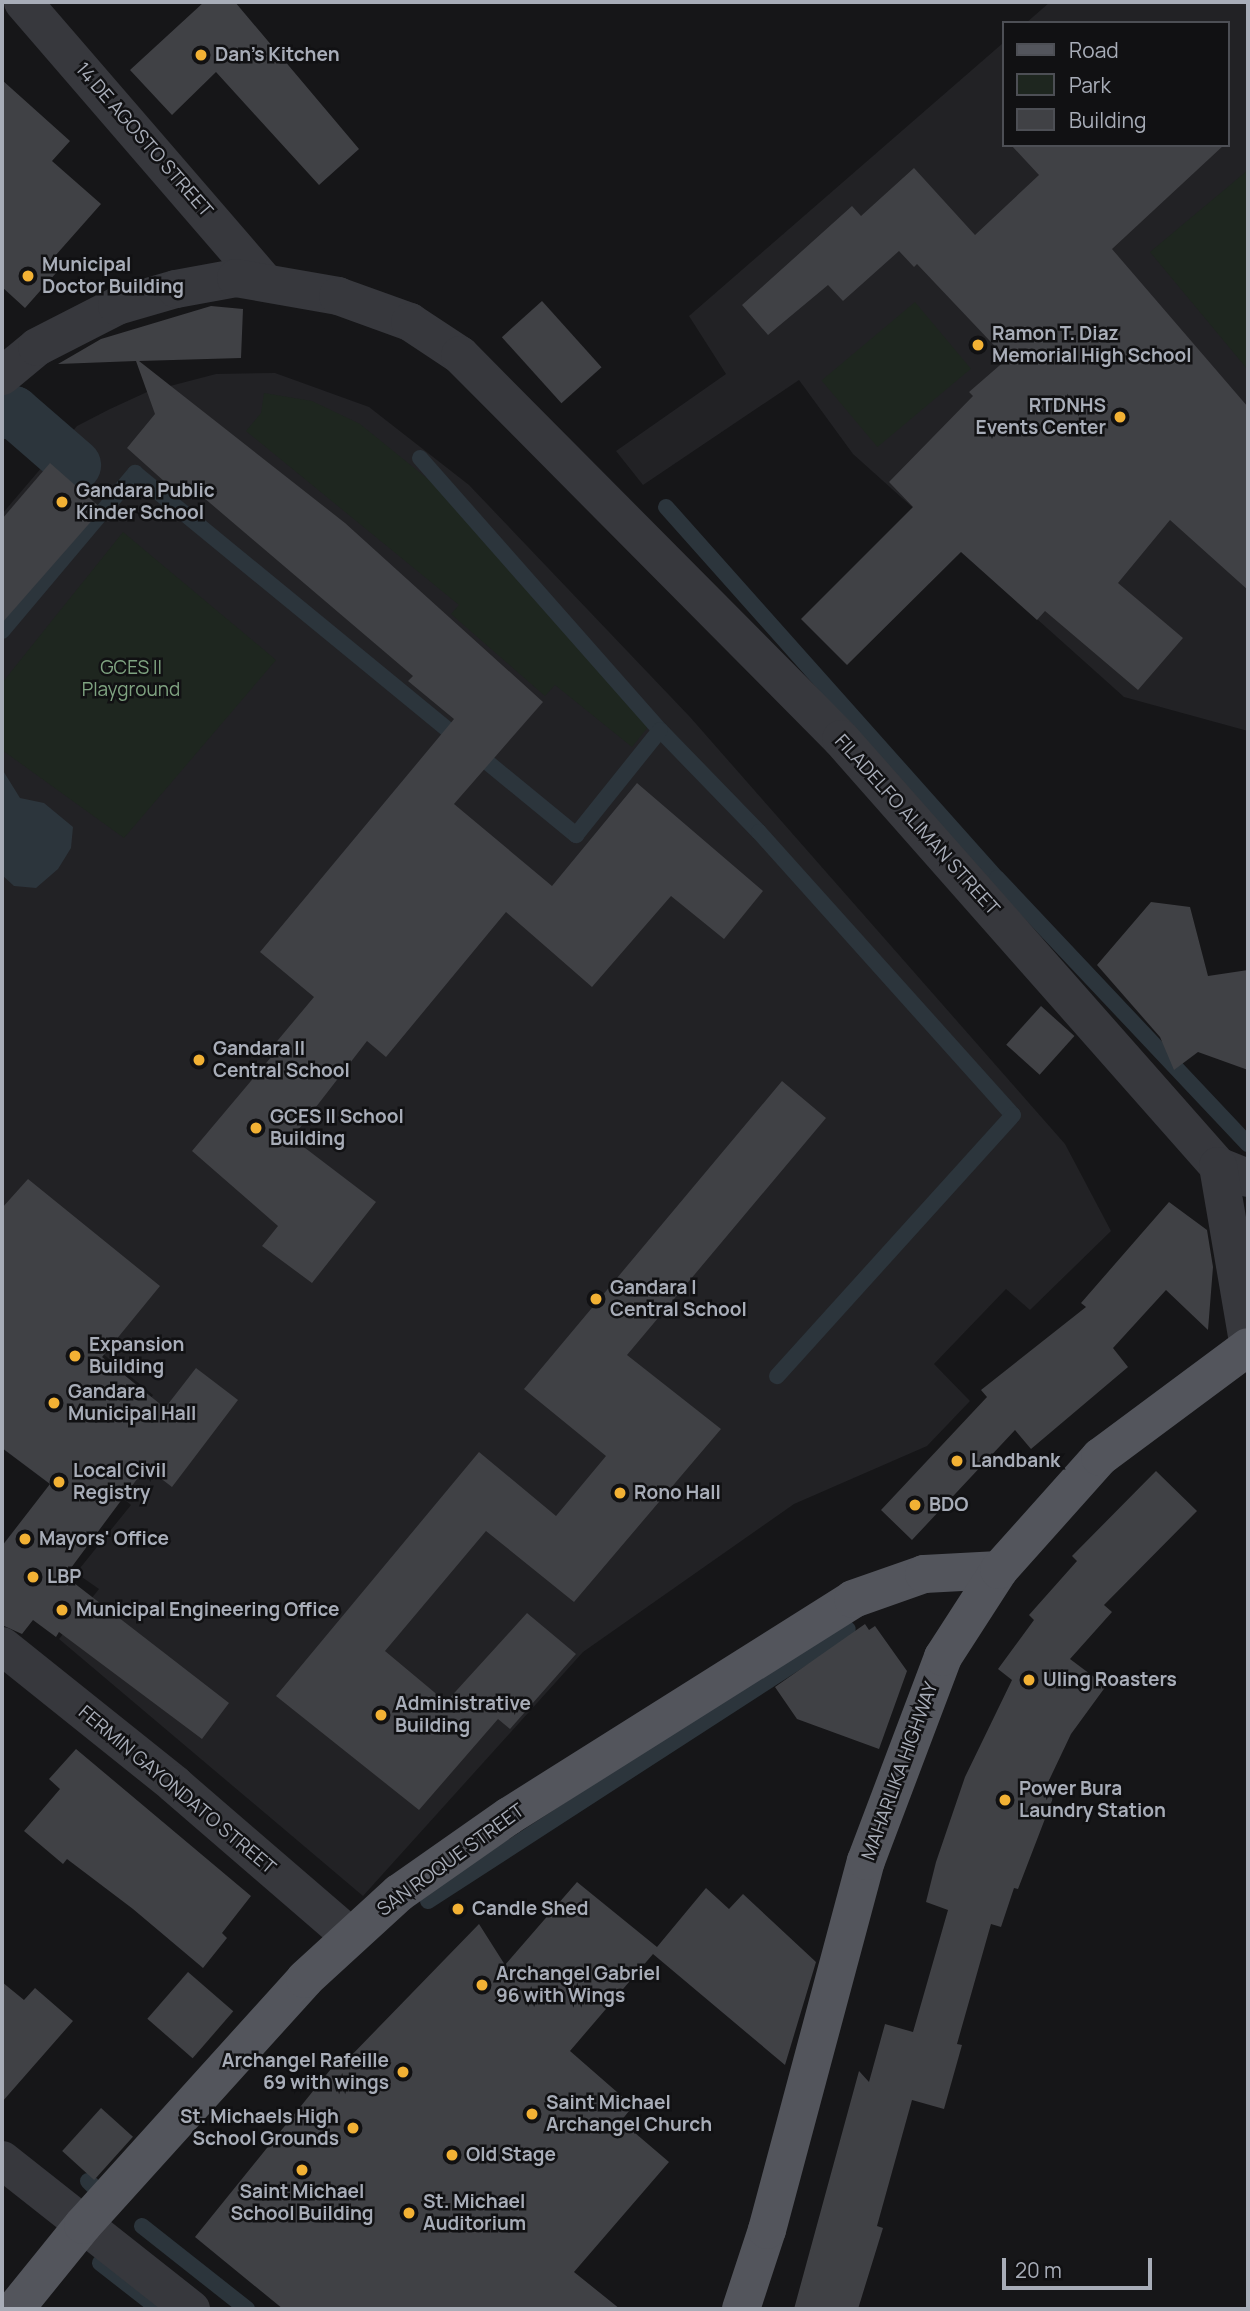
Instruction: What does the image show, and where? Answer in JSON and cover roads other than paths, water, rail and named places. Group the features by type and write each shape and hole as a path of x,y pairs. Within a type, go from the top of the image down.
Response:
{"main road":[{"name":"MAHARLIKA HIGHWAY","path":"741,2309 767,2230 866,1861 943,1657 999,1570 1100,1457 1248,1347"},
{"name":"SAN ROQUE STREET","path":"15,2309 83,2225 305,1979 399,1893 509,1816 853,1599 924,1574 999,1570"}],"street":[{"name":"14 DE AGOSTO STREET","path":"23,2 263,280"},
{"name":"FILADELFO ALIMAN STREET","path":"2,376 37,347 117,306 188,286 236,278 263,280 338,296 410,322 460,355 841,739 1233,1172 1248,1341"},
{"name":"FERMIN GAYONDATO STREET","path":"2,1646 174,1784 350,1936"},
{"path":"2,2160 191,2309"}],"waterway":[{"path":"2,413 14,412 75,465"},
{"path":"420,458 660,730 759,832 1013,1115 777,1376"},
{"path":"2,631 135,473 576,835 660,730"},
{"path":"666,507 997,878 1248,1144"},
{"path":"428,1901 848,1629"},
{"path":"88,2181 101,2194"},
{"path":"142,2226 247,2309"},
{"path":"100,2263 159,2309"}],"place":[{"name":"Dan's Kitchen","path":"201,55"},
{"name":"Municipal Doctor Building","path":"28,276"},
{"name":"Ramon T. Diaz Memorial High School","path":"978,345"},
{"name":"RTDNHS Events Center","path":"1120,417"},
{"name":"Gandara Public Kinder School","path":"62,502"},
{"name":"Gandara II Central School","path":"199,1060"},
{"name":"GCES II School Building","path":"256,1128"},
{"name":"Gandara I Central School","path":"596,1299"},
{"name":"Expansion Building","path":"75,1356"},
{"name":"Gandara Municipal Hall","path":"54,1403"},
{"name":"Landbank","path":"957,1461"},
{"name":"Local Civil Registry","path":"59,1482"},
{"name":"Rono Hall","path":"620,1493"},
{"name":"BDO","path":"915,1505"},
{"name":"Mayors' Office","path":"25,1539"},
{"name":"LBP","path":"33,1577"},
{"name":"Municipal Engineering Office","path":"62,1610"},
{"name":"Uling Roasters","path":"1029,1680"},
{"name":"Administrative Building","path":"381,1715"},
{"name":"Power Bura Laundry Station","path":"1005,1800"},
{"name":"Candle Shed","path":"458,1909"},
{"name":"Archangel Gabriel 96 with Wings","path":"482,1985"},
{"name":"Archangel Rafeille 69 with wings","path":"403,2072"},
{"name":"Saint Michael Archangel Church","path":"532,2114"},
{"name":"St. Michaels High School Grounds","path":"353,2128"},
{"name":"Old Stage","path":"452,2155"},
{"name":"Saint Michael School Building","path":"302,2170"},
{"name":"St. Michael Auditorium","path":"409,2213"}],"park label":[{"name":"GCES II Playground","path":"131,679"}]}
